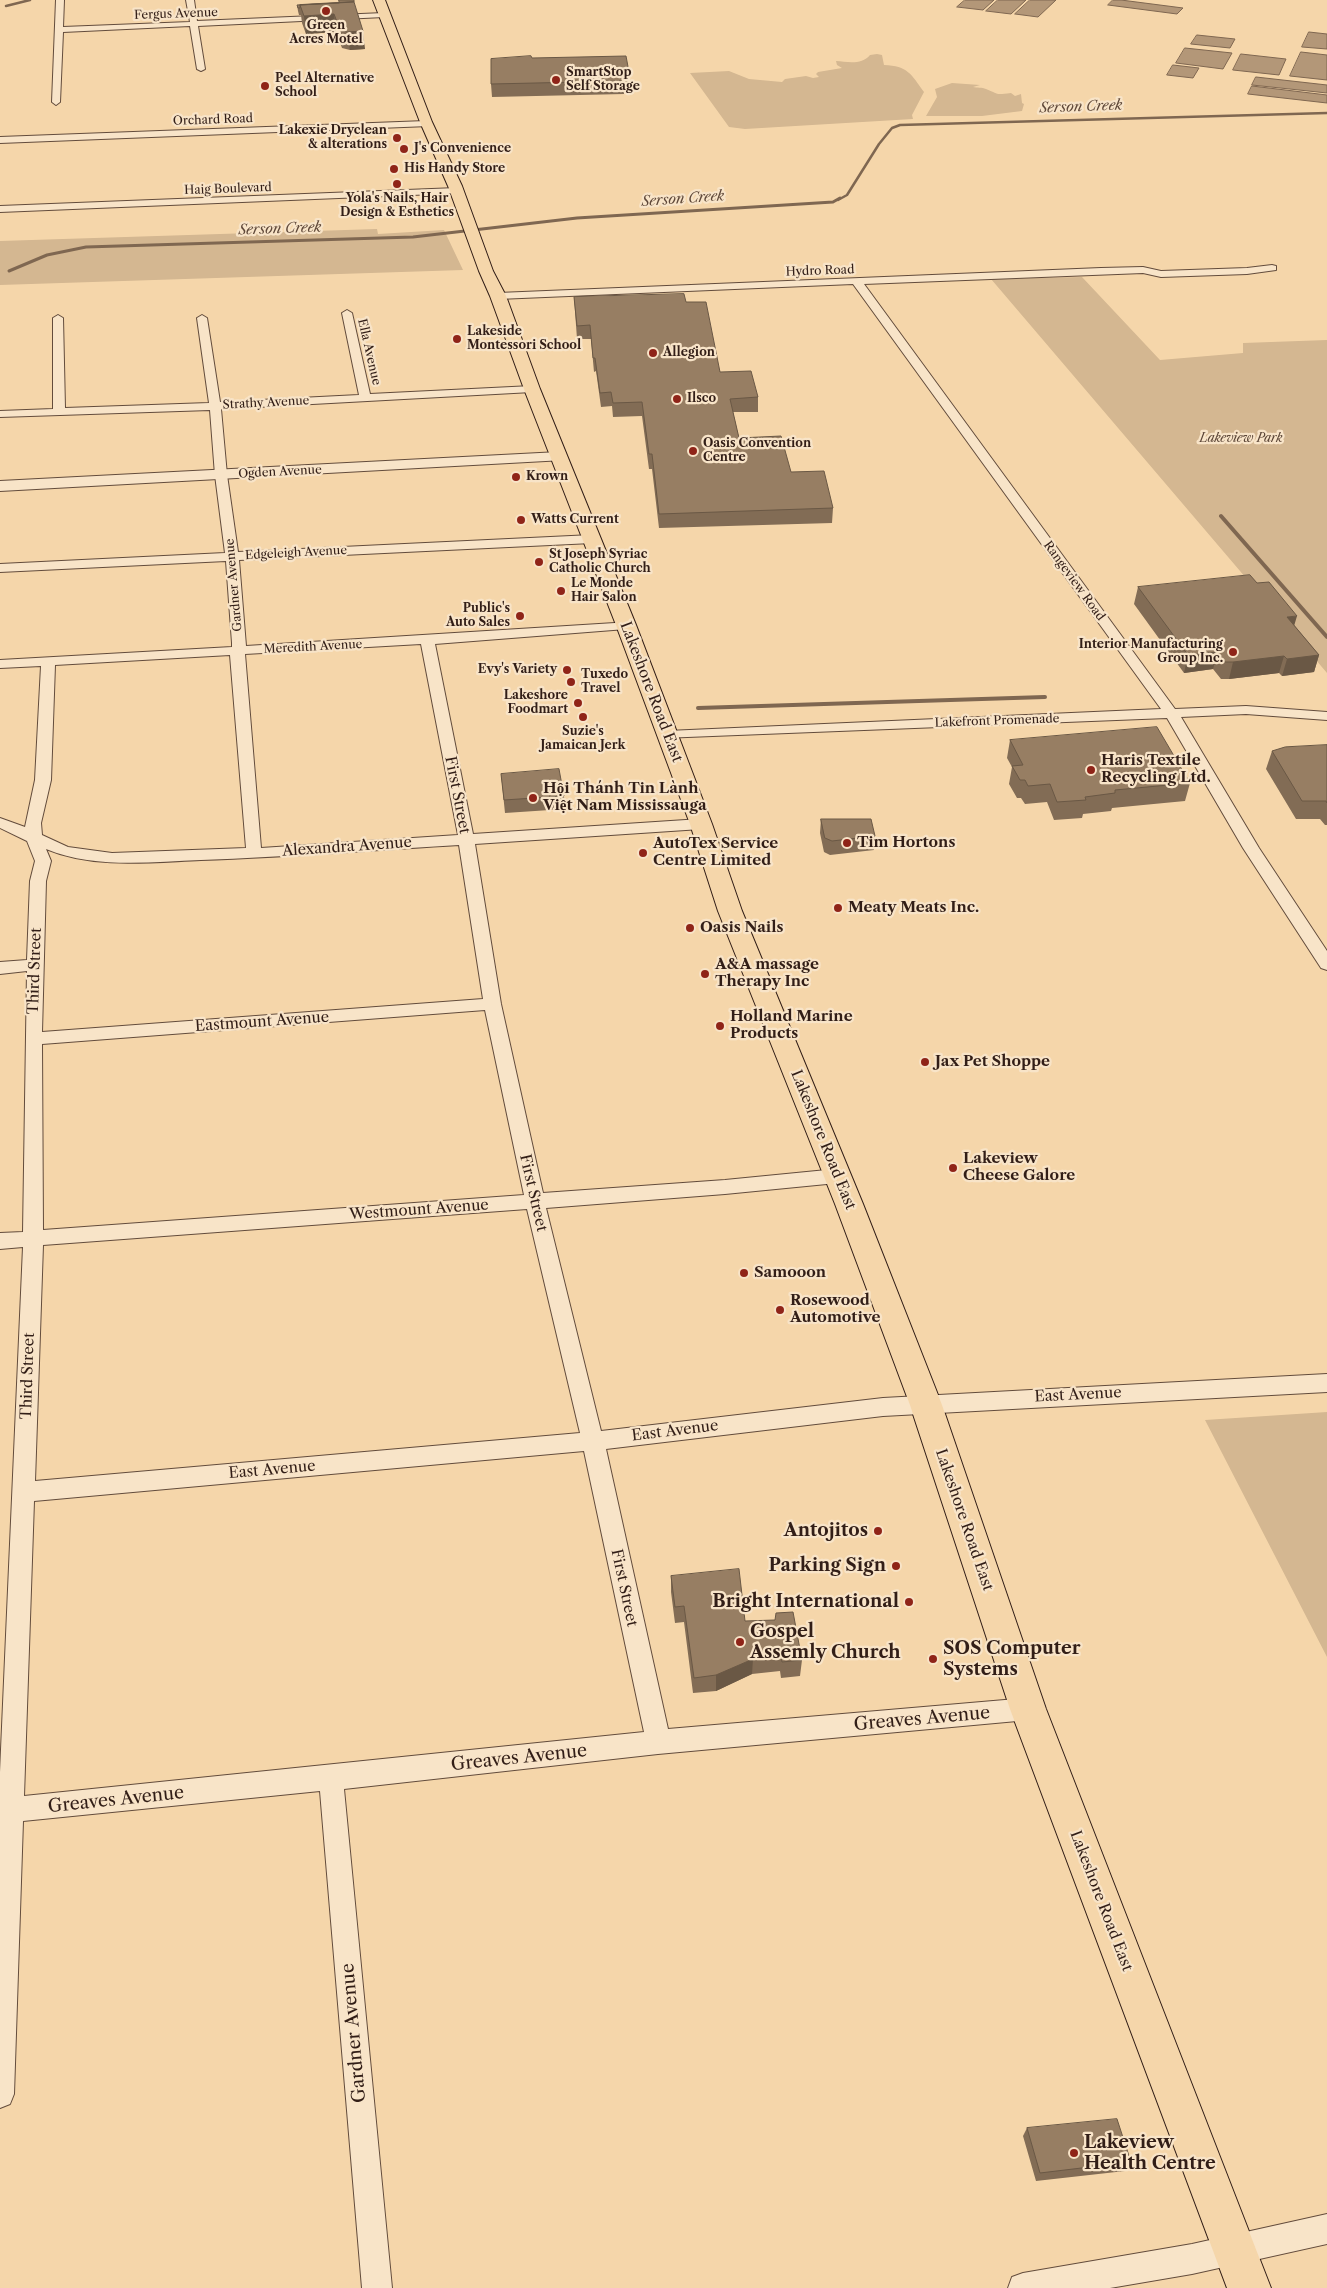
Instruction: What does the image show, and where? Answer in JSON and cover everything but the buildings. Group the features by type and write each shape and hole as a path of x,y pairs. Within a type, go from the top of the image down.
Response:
{"main road":[{"name":"Lakeshore Road East","path":"379,0 426,124 457,191 486,271 498,296 532,389 626,625 701,824 730,911 837,1176 926,1405 1028,1709 1249,2288"}],"street":[{"path":"56,102 60,0"},
{"path":"190,0 202,69"},
{"name":"Fergus Avenue","path":"59,30 384,15"},
{"name":"Orchard Road","path":"0,140 426,124"},
{"name":"Haig Boulevard","path":"0,209 457,191"},
{"path":"1240,264 1272,268 1247,272 1156,274 1143,270 1150,267 1240,264"},
{"name":"Hydro Road","path":"498,296 1143,270"},
{"name":"Rangeview Road","path":"857,282 1171,713 1251,848 1327,964"},
{"name":"Ella Avenue","path":"347,314 365,397"},
{"path":"58,318 59,411"},
{"name":"Gardner Avenue","path":"202,318 216,406 221,475 232,556 238,651 236,659 254,854"},
{"name":"Strathy Avenue","path":"0,414 216,406 532,389"},
{"name":"Ogden Avenue","path":"0,486 559,457"},
{"name":"Edgeleigh Avenue","path":"0,568 592,539"},
{"name":"Meredith Avenue","path":"0,664 427,640 626,625"},
{"name":"First Street","path":"427,640 466,838 492,1004 535,1202 593,1441 658,1742"},
{"name":"Third Street","path":"0,2094 33,1239 33,1038 38,881 43,861 34,838 33,823 43,780 48,661"},
{"name":"Lakefront Promenade","path":"667,735 1246,710 1327,716"},
{"name":"Alexandra Avenue","path":"0,823 16,828 65,851 112,858 254,854 466,838 701,824"},
{"path":"0,968 36,965"},
{"name":"Eastmount Avenue","path":"33,1038 492,1004"},
{"name":"Westmount Avenue","path":"0,1241 794,1182 837,1176"},
{"name":"East Avenue","path":"23,1492 593,1441 884,1407 1011,1398 1327,1383"},
{"name":"Greaves Avenue","path":"10,1810 331,1778 658,1742 1028,1709"},
{"name":"Gardner Avenue","path":"331,1778 377,2288"},
{"path":"1022,2288 1192,2259 1327,2229"}],"green space":[{"path":"870,55 882,55 884,65 899,67 908,72 924,92 912,115 913,119 745,129 729,127 690,73 729,71 749,79 782,82 785,79 806,76 819,77 816,74 818,72 842,68 837,65 836,61 859,62"},
{"path":"952,83 980,85 973,87 984,88 997,94 1011,93 1015,96 1021,94 1022,103 1024,104 1022,111 982,116 926,116 937,97 935,89"},
{"path":"377,229 378,234 444,230 463,270 0,285 0,241"},
{"name":"Lakeview Park","path":"1082,277 1160,360 1243,353 1243,343 1327,340 1327,673 991,279"},
{"path":"1327,1412 1327,1657 1205,1420"}],"shaded area":[{"path":"965,0 994,0 983,10 957,7"},
{"path":"998,0 1026,0 1011,14 986,11"},
{"path":"1030,0 1056,0 1038,17 1015,14"},
{"path":"1113,0 1183,8 1177,14 1108,5"},
{"path":"1309,32 1327,34 1327,49 1302,47"},
{"path":"1197,35 1235,39 1230,48 1191,44"},
{"path":"1185,48 1232,53 1223,69 1176,63"},
{"path":"1301,52 1327,55 1327,80 1290,76"},
{"path":"1241,54 1286,59 1279,75 1233,70"},
{"path":"1173,65 1199,68 1193,78 1167,75"},
{"path":"1256,77 1327,85 1327,93 1252,85"},
{"path":"1252,86 1327,95 1327,103 1248,94"}],"waterway":[{"path":"6,6 30,0"},
{"name":"Serson Creek","path":"838,200 847,195 879,144 892,128 900,125 1327,113"},
{"name":"Serson Creek","path":"9,271 47,255 86,247 413,237 577,218 833,202 840,198"},
{"path":"1221,516 1327,637"},
{"path":"698,708 1045,697"}],"place":[{"name":"Green Acres Motel","path":"326,11"},
{"name":"SmartStop Self Storage","path":"556,80"},
{"name":"Peel Alternative School","path":"265,86"},
{"name":"Lakexie Dryclean & alterations","path":"397,138"},
{"name":"J's Convenience","path":"404,149"},
{"name":"His Handy Store","path":"394,169"},
{"name":"Yola's Nails, Hair Design & Esthetics","path":"397,184"},
{"name":"Lakeside Montessori School","path":"457,339"},
{"name":"Allegion","path":"653,353"},
{"name":"Ilsco","path":"677,399"},
{"name":"Oasis Convention Centre","path":"693,451"},
{"name":"Krown","path":"516,477"},
{"name":"Watts Current","path":"521,520"},
{"name":"St Joseph Syriac Catholic Church","path":"539,562"},
{"name":"Le Monde Hair Salon","path":"561,591"},
{"name":"Public's Auto Sales","path":"520,616"},
{"name":"Interior Manufacturing Group Inc.","path":"1233,652"},
{"name":"Evy's Variety","path":"567,670"},
{"name":"Tuxedo Travel","path":"571,682"},
{"name":"Lakeshore Foodmart","path":"578,703"},
{"name":"Suzie's Jamaican Jerk","path":"583,717"},
{"name":"Haris Textile Recycling Ltd.","path":"1091,770"},
{"name":"Hội Thánh Tin Lành Việt Nam Mississauga","path":"533,798"},
{"name":"Tim Hortons","path":"847,843"},
{"name":"AutoTex Service Centre Limited","path":"643,853"},
{"name":"Meaty Meats Inc.","path":"838,908"},
{"name":"Oasis Nails","path":"690,928"},
{"name":"A&A massage Therapy Inc","path":"705,974"},
{"name":"Holland Marine Products","path":"720,1026"},
{"name":"Jax Pet Shoppe","path":"925,1062"},
{"name":"Lakeview Cheese Galore","path":"953,1168"},
{"name":"Samooon","path":"744,1273"},
{"name":"Rosewood Automotive","path":"780,1310"},
{"name":"Antojitos","path":"878,1531"},
{"name":"Parking Sign","path":"896,1566"},
{"name":"Bright International","path":"909,1602"},
{"name":"Gospel Assemly Church","path":"740,1642"},
{"name":"SOS Computer Systems","path":"933,1659"},
{"name":"Lakeview Health Centre","path":"1074,2153"}]}
